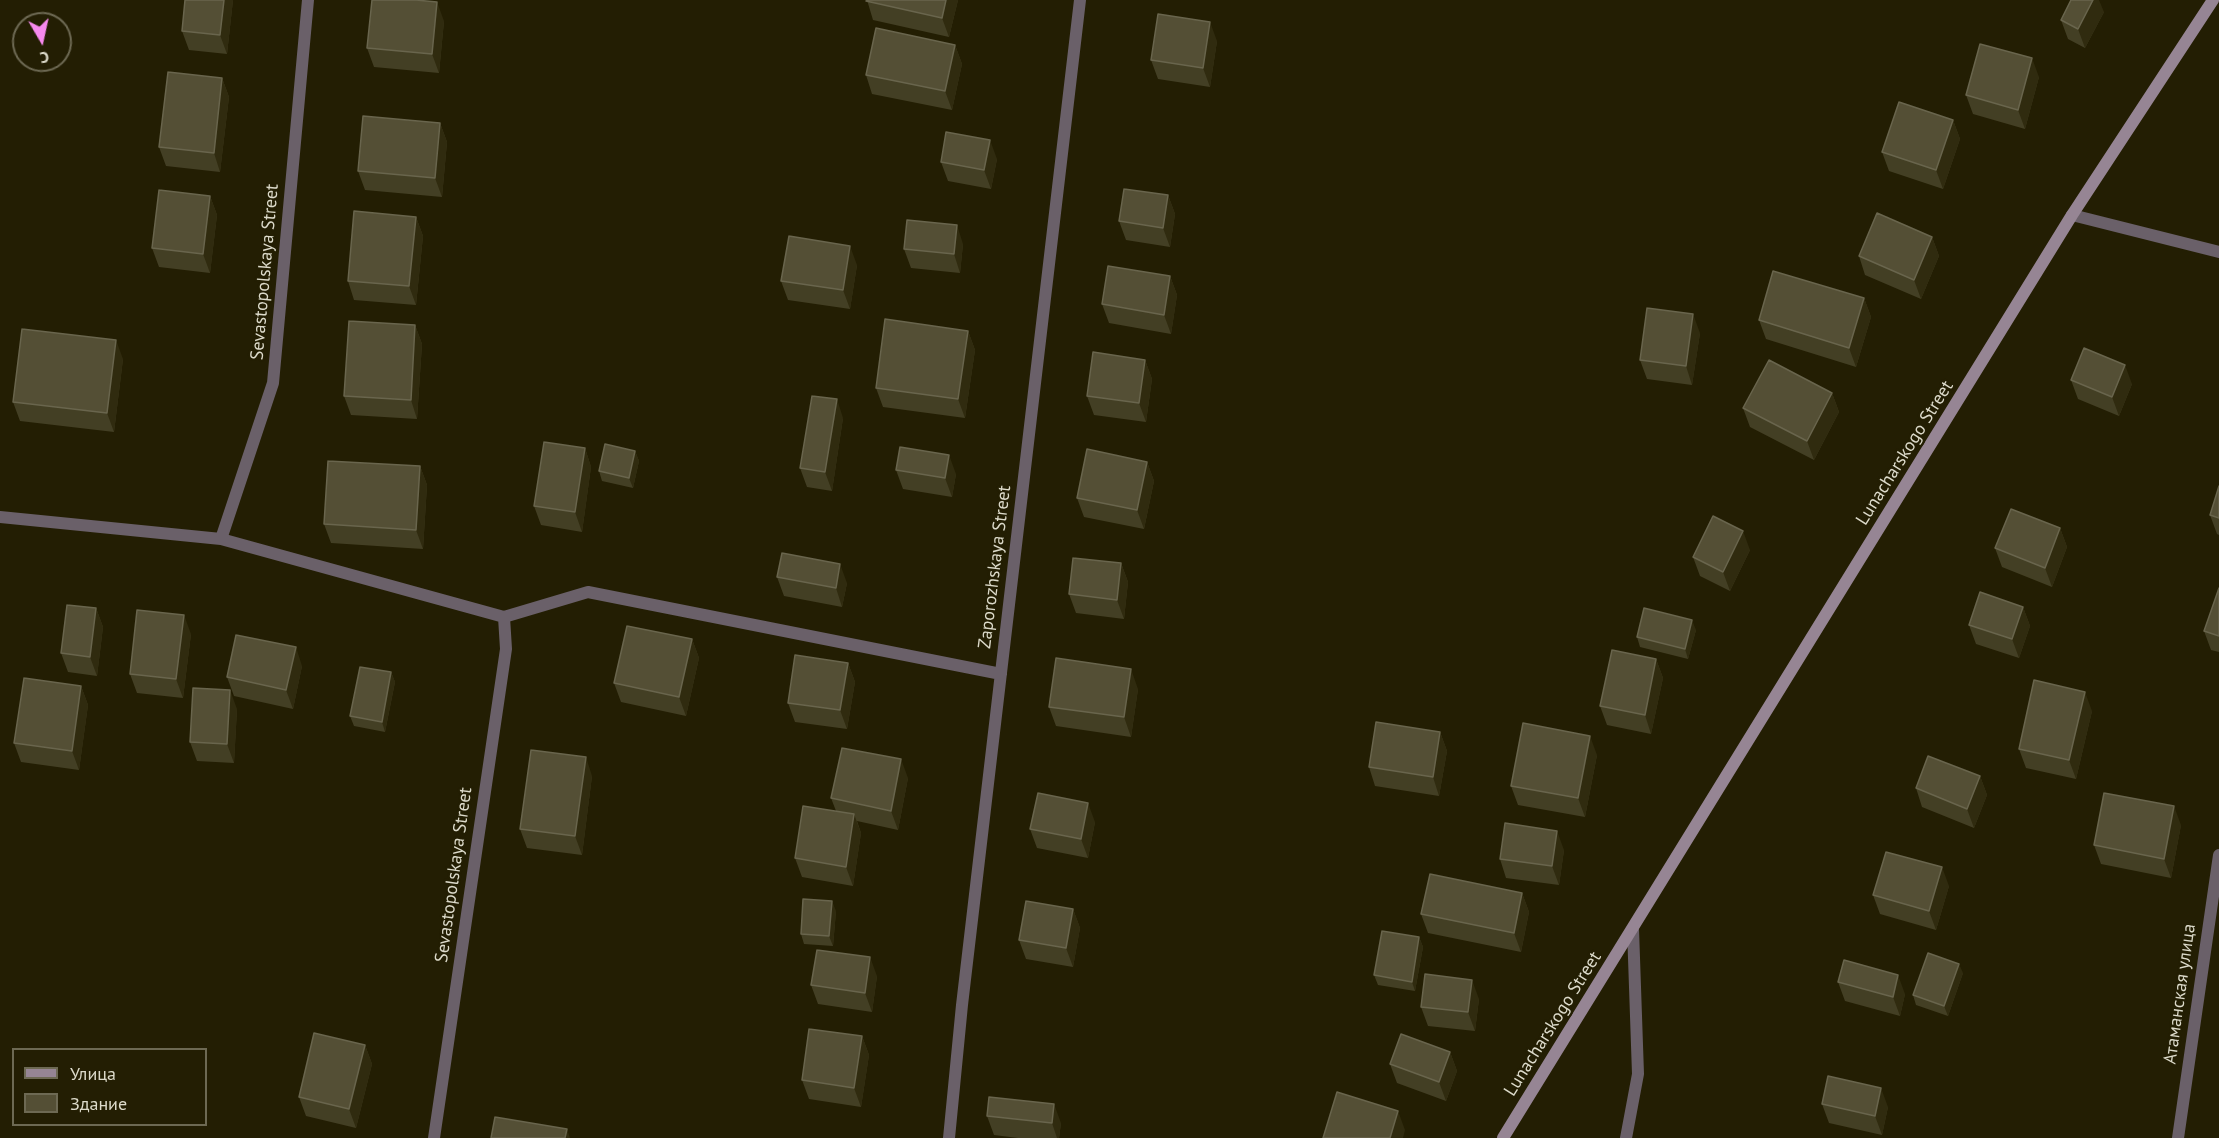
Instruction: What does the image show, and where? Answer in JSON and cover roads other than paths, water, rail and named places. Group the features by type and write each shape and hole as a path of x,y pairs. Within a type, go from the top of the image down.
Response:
{"main road":[{"name":"Lunacharskogo Street","path":"1503,1138 1634,929 2072,215 2213,0"}],"street":[{"name":"Sevastopolskaya Street","path":"221,539 273,383 308,0"},
{"name":"Zaporozhskaya Street","path":"949,1138 1000,674 1080,0"},
{"path":"2072,215 2219,252"},
{"path":"0,517 221,539 504,616 588,592 1000,674"},
{"name":"Sevastopolskaya Street","path":"434,1138 506,649 504,616"},
{"name":"Атаманская улица","path":"2178,1138 2219,855"},
{"path":"1626,1138 1638,1074 1634,929"}]}
